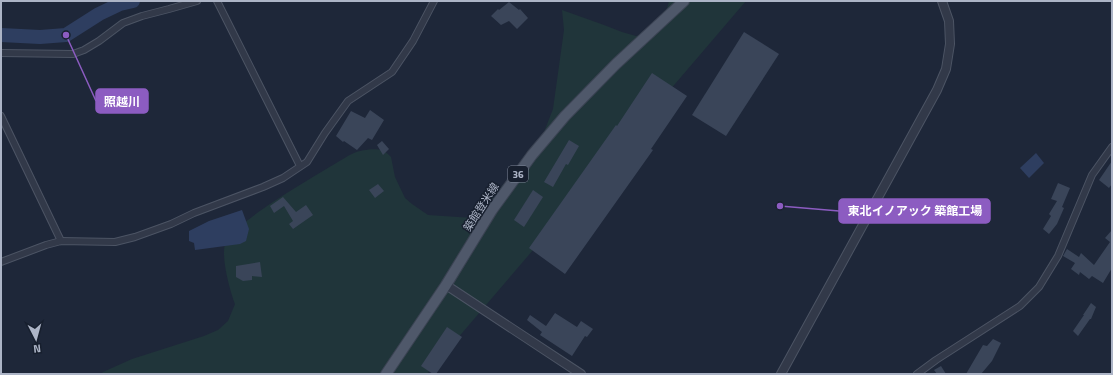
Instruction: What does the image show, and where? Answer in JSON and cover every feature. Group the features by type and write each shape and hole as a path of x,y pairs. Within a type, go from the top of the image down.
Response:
{"main road":[{"name":"築館登米線","path":"386,374 446,285 492,210 532,155 565,116 616,64 684,1"}],"street":[{"path":"1,53 73,54 89,47 123,23 142,16 197,1"},
{"path":"217,1 300,166"},
{"path":"1,262 40,247 61,241 115,242 135,237 171,224 194,213 282,178 306,162 348,101 392,72 413,41 434,1"},
{"path":"781,374 937,90 946,70 950,44 949,21 942,1"},
{"path":"1,116 61,241"},
{"path":"917,374 936,360 1020,306 1039,287 1058,256 1092,175 1112,147"},
{"path":"446,285 581,374"}],"green space":[{"path":"669,1 746,1 427,374 101,374 132,359 204,336 218,330 228,321 235,304 224,257 225,244 230,236 241,225 273,202 354,153 364,150 378,149 388,154 391,157 395,177 405,198 428,215 473,218 537,150 553,109 564,30 562,10 636,36 647,34 661,23"}],"water":[{"path":"1036,153 1044,163 1029,178 1020,168"},
{"path":"242,210 249,229 246,241 240,244 195,250 194,243 189,241 189,231 209,221"}],"building":[{"path":"509,2 519,10 520,9 528,18 517,29 509,21 501,25 491,16 498,9 499,10"},
{"path":"744,32 779,54 726,136 692,115"},
{"path":"652,73 687,96 651,149 653,150 565,274 529,248 616,125 617,126"},
{"path":"370,110 384,120 372,140 368,138 357,150 336,136 351,111 365,118"},
{"path":"569,140 579,146 568,165 566,164 553,187 544,182"},
{"path":"382,141 389,149 383,155 377,145"},
{"path":"1112,161 1112,184 1109,188 1099,180"},
{"path":"1058,183 1070,188 1057,224 1049,234 1043,229 1051,216 1049,214 1057,201 1051,199"},
{"path":"378,184 384,191 375,198 369,190"},
{"path":"533,190 543,197 524,227 514,220"},
{"path":"283,197 296,212 306,205 313,215 293,229 289,224 293,221 284,206 274,213 270,206"},
{"path":"1112,230 1112,268 1103,283 1092,276 1089,279 1080,272 1079,275 1071,269 1075,263 1063,256 1067,249 1079,257 1081,253 1094,265 1110,242 1105,238"},
{"path":"260,262 262,277 252,276 252,280 243,281 236,277 236,266"},
{"path":"1091,303 1096,307 1091,319 1078,336 1073,331"},
{"path":"555,313 577,327 581,321 593,329 587,337 585,336 572,356 540,335 542,332 527,320 530,315 546,326"},
{"path":"447,327 462,337 436,374 433,374 421,366"},
{"path":"993,339 1001,343 992,361 981,374 966,374 983,345 987,346"},
{"path":"941,366 946,374 937,374 934,370"}],"waterway":[{"path":"1,35 40,37 66,35 99,14 120,4 133,1"}],"place":[{"name":"照越川","path":"66,35"},
{"name":"東北イノアック 築館工場","path":"780,206"}]}
